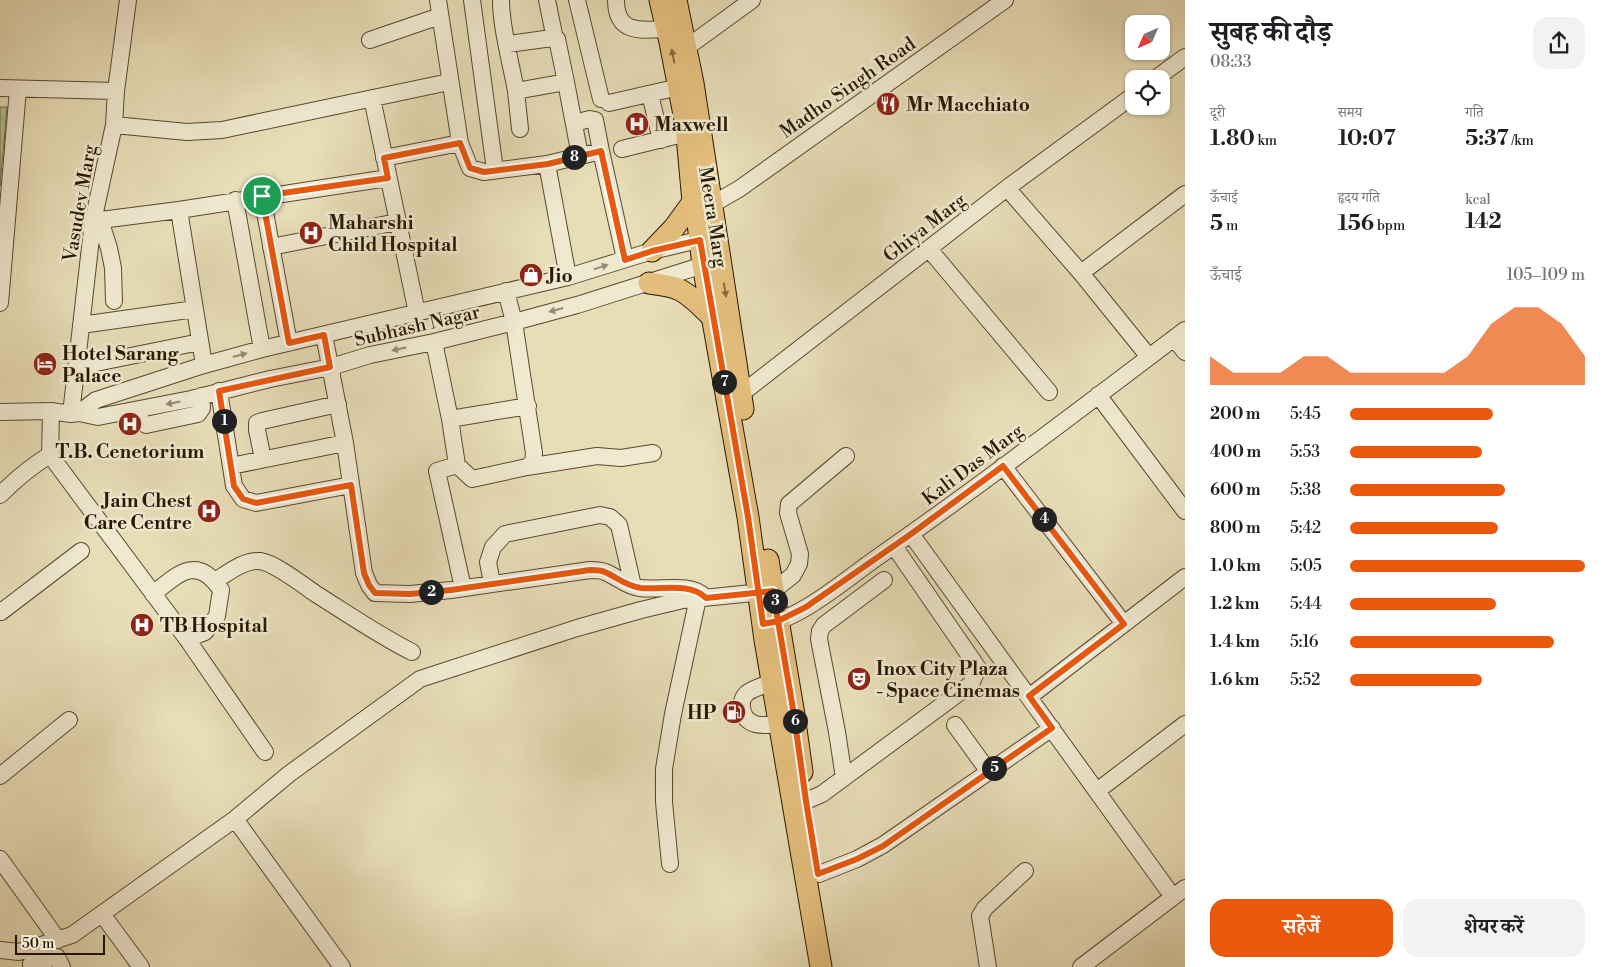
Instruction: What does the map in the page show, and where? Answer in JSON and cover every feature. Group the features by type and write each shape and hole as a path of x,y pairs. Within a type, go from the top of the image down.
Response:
{"main road":[{"name":"Meera Marg","path":"660,0 679,88 700,206 741,394 765,592"},
{"name":"Meera Marg","path":"676,0 693,83 700,206"},
{"path":"652,251 674,228 700,206"},
{"name":"Meera Marg","path":"712,263 713,318 748,517 771,623 794,715 806,801 835,967"},
{"path":"649,283 671,286 681,290 702,306 713,318"},
{"name":"Meera Marg","path":"771,623 772,682 821,967"}],"street":[{"name":"Vasudev Marg","path":"75,413 76,367 96,220 114,125 116,91 128,0"},
{"path":"472,0 496,170"},
{"path":"501,0 516,91 520,129"},
{"path":"547,0 555,38 557,39 580,156"},
{"path":"577,0 605,101 679,88"},
{"path":"616,0 621,20 631,29 667,29"},
{"path":"686,48 752,0"},
{"name":"Madho Singh Road","path":"700,206 739,189 1005,0"},
{"path":"370,40 439,8 460,143 470,168 484,172 548,164 601,151"},
{"path":"508,44 555,38"},
{"path":"1167,70 1185,57"},
{"path":"114,125 187,132 222,130 450,82"},
{"path":"516,91 566,82"},
{"path":"0,88 116,91"},
{"path":"0,303 18,89"},
{"path":"650,94 661,140"},
{"path":"372,98 417,313"},
{"name":"Ghiya Marg","path":"741,394 1007,188 1125,102"},
{"path":"574,122 595,120 625,260"},
{"path":"622,149 687,133"},
{"path":"384,158 460,143"},
{"path":"548,164 568,277"},
{"path":"114,301 113,268 96,220 179,210 388,178"},
{"path":"1007,188 1081,273 1149,357"},
{"path":"1081,273 1185,194"},
{"path":"262,196 289,343"},
{"path":"235,200 262,349"},
{"path":"179,210 204,365"},
{"path":"271,246 398,222"},
{"path":"75,413 96,400 204,365 262,349 568,277 652,251 708,238"},
{"path":"929,249 1049,392"},
{"name":"Subhash Nagar","path":"0,412 51,411 98,417 138,410 330,367 370,355 434,342 514,322 577,305 712,263"},
{"path":"506,291 514,322 534,452 533,462 528,467"},
{"path":"82,325 195,308"},
{"path":"1180,334 1185,352"},
{"name":"Kali Das Marg","path":"771,623 806,607 911,534 1180,334"},
{"path":"324,335 345,443 364,573 375,593 410,594 590,570 604,571 622,582 633,586 658,589 685,588 701,593 702,598 673,714 664,769 664,802 670,864"},
{"path":"76,367 200,342"},
{"path":"434,342 457,465 472,480 528,467 597,456 621,458 653,453"},
{"path":"219,391 234,486 243,499 256,503 351,485"},
{"path":"1098,395 1185,511"},
{"path":"263,459 257,423 338,404"},
{"path":"450,420 528,406"},
{"path":"51,411 50,456 187,640 265,752"},
{"path":"231,466 345,443"},
{"path":"0,495 18,477 35,464 50,456"},
{"path":"30,960 58,940 72,935 235,819 289,774 420,679 623,615 683,600 765,592 793,575 799,564 800,554 788,513 789,504 846,456"},
{"path":"457,465 437,471 463,588"},
{"path":"1003,466 1124,624"},
{"path":"492,583 488,562 493,547 505,534 600,515 610,517 619,525 633,586"},
{"path":"911,534 1097,791 1179,893 1082,967"},
{"path":"806,801 822,794 970,684 978,668 894,546"},
{"path":"0,610 1,612 81,551"},
{"path":"215,581 237,567 261,561 274,566 294,578 384,638 412,652"},
{"path":"871,562 884,580"},
{"path":"844,778 819,639 820,631 824,625 884,580 889,581 908,566"},
{"path":"153,594 173,578 187,570 202,570 215,581 221,590 217,616 206,632 187,640"},
{"path":"1029,696 1185,577"},
{"path":"772,682 748,693 742,701 742,709 746,718 753,723 763,726 779,724"},
{"path":"0,776 69,720"},
{"path":"1097,791 1185,724"},
{"path":"955,725 989,772"},
{"path":"818,874 857,859 883,846 1052,728"},
{"path":"235,819 342,967"},
{"path":"0,859 58,940"},
{"path":"988,967 980,916 985,908 1025,871"},
{"path":"102,914 141,967"},
{"path":"0,950 19,952 30,960 57,957 62,967"}],"green space":[{"path":"0,107 7,107 0,186"}],"place":[{"name":"Mr Macchiato","path":"888,104"},
{"name":"Maxwell","path":"637,124"},
{"name":"Maharshi Child Hospital","path":"311,233"},
{"name":"Jio","path":"531,275"},
{"name":"Hotel Sarang Palace","path":"45,364"},
{"name":"T.B. Cenetorium","path":"130,424"},
{"name":"Jain Chest Care Centre","path":"209,511"},
{"name":"TB Hospital","path":"142,625"},
{"name":"Inox City Plaza - Space Cinemas","path":"859,679"},
{"name":"HP","path":"734,712"}],"route":[{"path":"262,196 289,343 324,335 330,367 219,391 234,486 243,499 256,503 351,485 364,573 375,593 388,595 451,590 590,570 604,571 622,582 639,588 685,588 701,593 706,598 758,594 773,591 778,621 806,607 911,534 1003,466 1124,624 1029,696 1052,728 883,846 857,859 818,874 778,621 763,624 758,594 748,517 700,240 652,251 625,260 601,151 548,164 484,172 470,168 460,143 384,158 388,178 262,196"}]}
